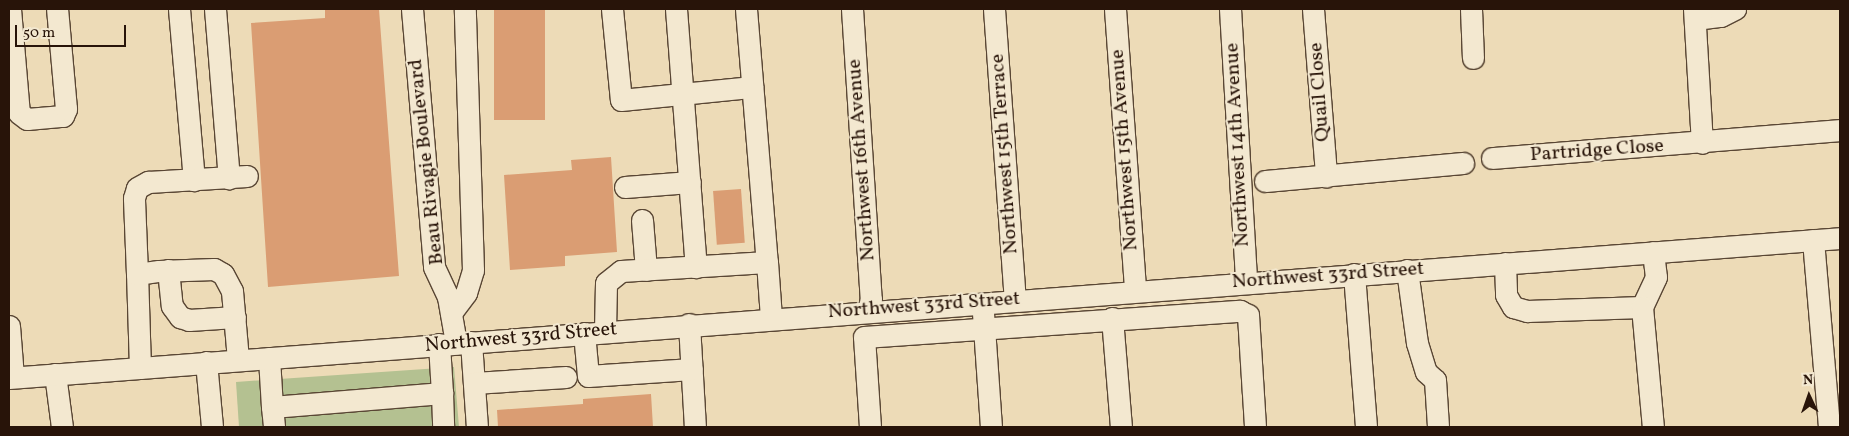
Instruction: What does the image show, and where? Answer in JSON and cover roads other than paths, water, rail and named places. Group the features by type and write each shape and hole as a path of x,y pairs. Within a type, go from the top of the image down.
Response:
{"street":[{"path":"10,9 19,113 27,119 63,116 66,109 57,9"},
{"path":"179,9 194,180"},
{"path":"140,368 134,198 137,188 148,182 238,177 216,9"},
{"name":"Beau Rivagie Boulevard","path":"412,9 434,267 451,313 455,343"},
{"path":"451,313 466,293 473,270 465,9"},
{"path":"612,9 621,100 752,88"},
{"path":"676,9 696,267"},
{"path":"746,9 771,318"},
{"name":"Northwest 16th Avenue","path":"852,9 871,299 868,310"},
{"name":"Northwest 15th Terrace","path":"994,9 1015,300"},
{"name":"Northwest 15th Avenue","path":"1115,9 1135,290"},
{"name":"Northwest 14th Avenue","path":"1230,9 1246,282"},
{"name":"Quail Close","path":"1313,9 1326,176"},
{"path":"1471,9 1473,58"},
{"path":"1702,144 1694,14 1721,16 1736,9"},
{"name":"Partridge Close","path":"1492,158 1702,144 1840,130"},
{"path":"1265,181 1463,163"},
{"path":"625,187 690,182"},
{"path":"642,220 646,270"},
{"name":"Northwest 33rd Street","path":"11,378 868,310 1840,238"},
{"path":"1813,240 1829,427"},
{"path":"1653,252 1656,278 1642,307 1653,427"},
{"path":"605,331 606,283 621,271 767,262"},
{"path":"1505,263 1506,295 1513,307 1527,311 1642,307"},
{"path":"137,274 168,270 214,269 223,274 232,291 238,360"},
{"path":"168,270 172,306 180,317 189,320 234,317"},
{"path":"1407,270 1417,342 1426,372 1435,380 1438,427"},
{"path":"1354,274 1366,427"},
{"path":"983,302 991,427"},
{"path":"870,427 864,337 984,326 1240,311 1248,315 1255,427"},
{"path":"1112,318 1121,427"},
{"path":"689,324 696,427"},
{"path":"9,326 11,378"},
{"path":"584,333 588,376 692,369"},
{"path":"455,343 474,382 477,427"},
{"path":"443,427 442,393 455,343"},
{"path":"269,358 273,417 442,393"},
{"path":"206,362 212,427"},
{"path":"55,374 62,427"},
{"path":"474,382 566,378"}]}
